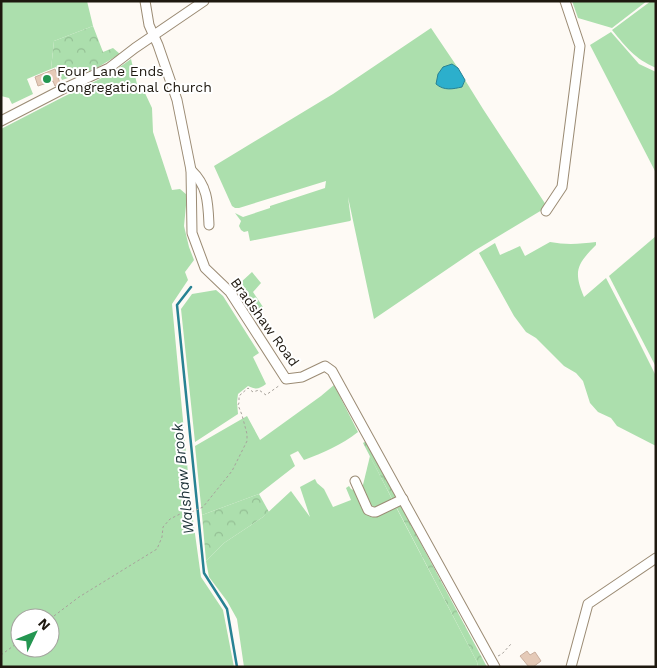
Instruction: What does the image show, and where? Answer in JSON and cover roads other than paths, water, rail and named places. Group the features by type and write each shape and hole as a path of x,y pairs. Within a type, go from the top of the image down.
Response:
{"street":[{"name":"Bradshaw Road","path":"145,1 149,25 177,100 191,170 192,233 205,268 230,292 286,379 302,377 325,366 332,371 493,663"},
{"path":"1,121 109,68 134,48 204,1"},
{"path":"546,211 562,187 580,46 565,1"},
{"path":"191,170 198,176 207,195 209,225"},
{"path":"355,481 368,510 373,512 403,499"},
{"path":"571,667 588,604 656,558"}],"water":[{"path":"452,64 458,68 465,80 462,87 442,88 436,84 438,74 443,67"}],"waterway":[{"name":"Walshaw Brook","path":"191,287 177,305 204,573 227,609 237,667"}],"place":[{"name":"Four Lane Ends Congregational Church","path":"47,79"}]}
